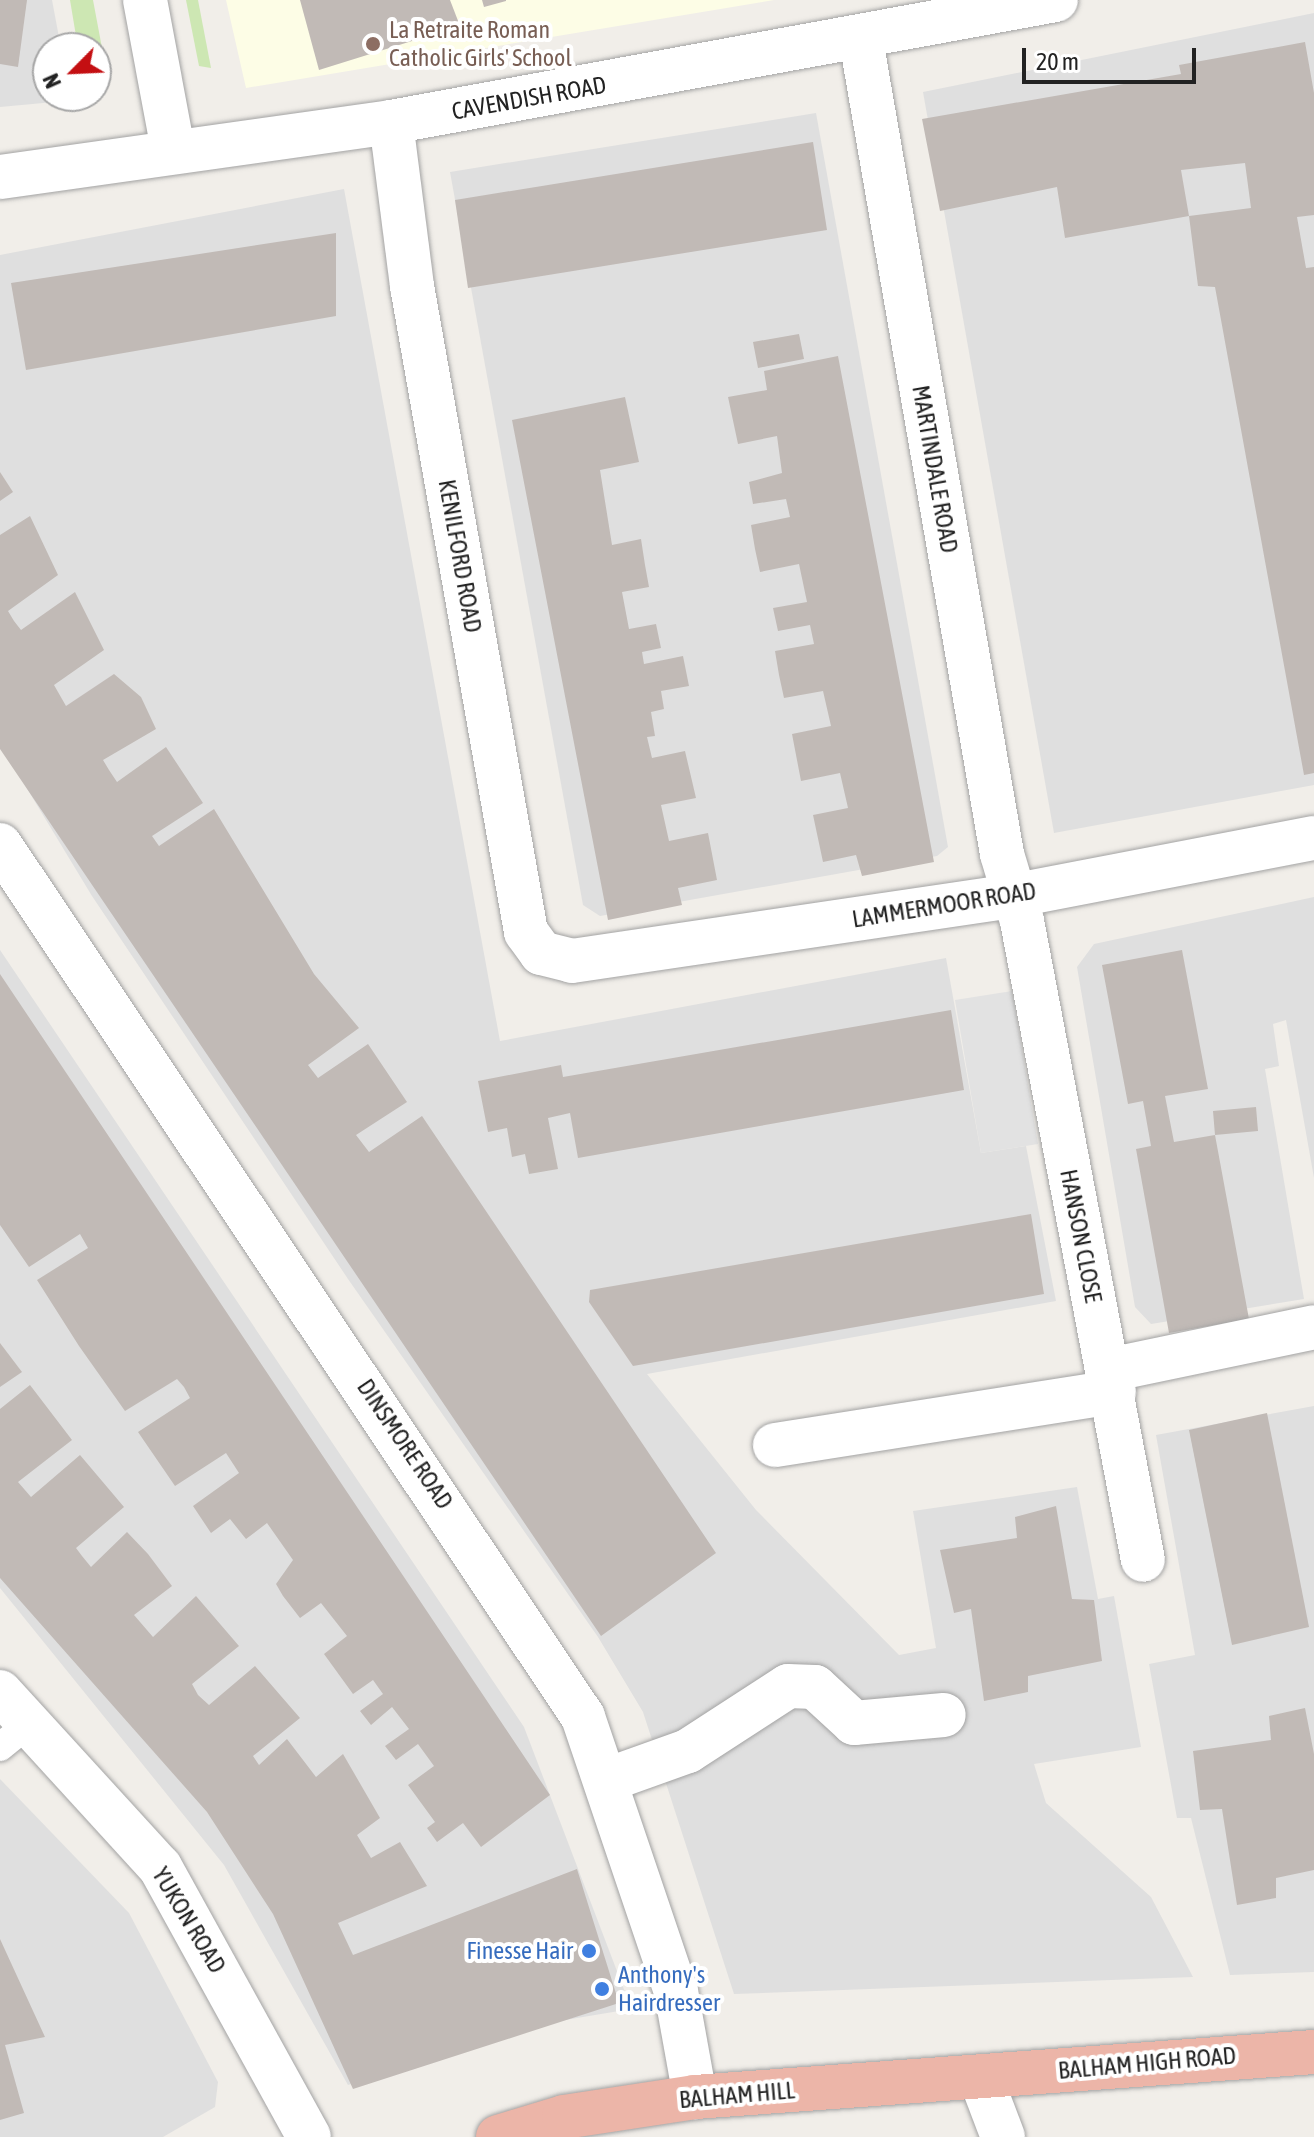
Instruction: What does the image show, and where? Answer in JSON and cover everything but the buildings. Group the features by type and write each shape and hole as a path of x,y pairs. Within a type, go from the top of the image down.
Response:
{"highway":[{"name":"BALHAM HIGH ROAD","path":"981,2079 1314,2052"},
{"name":"BALHAM HILL","path":"498,2137 564,2117 695,2097 981,2079"}],"street":[{"path":"145,0 173,149"},
{"name":"CAVENDISH ROAD","path":"0,177 173,149 391,122 861,40 1056,0"},
{"name":"MARTINDALE ROAD","path":"861,40 1002,854 1017,895"},
{"name":"KENILFORD ROAD","path":"391,122 412,286 526,932 541,953 572,961"},
{"name":"LAMMERMOOR ROAD","path":"572,961 1017,895 1314,838"},
{"name":"DINSMORE ROAD","path":"0,845 553,1663 607,1780 676,1991 695,2097"},
{"name":"HANSON CLOSE","path":"1017,895 1143,1560"},
{"path":"775,1445 1111,1381 1314,1327"},
{"path":"607,1780 688,1751 788,1686 815,1687 854,1723 944,1715"},
{"name":"YUKON ROAD","path":"9,1721 160,1867 309,2137"},
{"path":"981,2079 1003,2137"}],"shaded area":[{"path":"0,0 52,0 58,32 32,32 32,104 0,107"},
{"name":"La Retraite Roman Catholic Girls' School","path":"226,0 774,0 246,88"},
{"path":"1314,13 1314,785 1054,833 923,92"},
{"path":"816,113 948,847 937,856 600,916 583,905 450,172"},
{"path":"344,189 500,1041 946,958 981,1153 1026,1146 1056,1301 647,1374 756,1510 899,1655 936,1648 913,1511 1077,1487 1098,1599 1114,1596 1141,1747 1034,1764 1046,1803 1151,1897 1193,1977 734,1994 643,1712 598,1637 348,1279 92,896 0,744 0,255"},
{"path":"1314,897 1314,1178 1286,1020 1273,1024 1279,1066 1265,1069 1304,1299 1151,1324 1135,1307 1077,967 1094,944"},
{"path":"0,950 524,1727 628,2000 619,2011 529,2026 348,2085 224,1865 0,1588"},
{"path":"1012,991 1038,1144 981,1153 955,1000"},
{"path":"1314,1406 1314,1972 1230,1975 1191,1818 1177,1818 1149,1664 1195,1655 1156,1435"},
{"path":"0,1779 129,1913 218,2082 215,2107 163,2137 0,2137"}],"green space":[{"path":"70,0 93,0 99,32 75,32"},
{"path":"186,0 198,0 211,68 199,66"}],"place":[{"name":"La Retraite Roman Catholic Girls' School","path":"373,44"},
{"name":"Finesse Hair","path":"589,1951"},
{"name":"Anthony's Hairdresser","path":"602,1989"}]}
